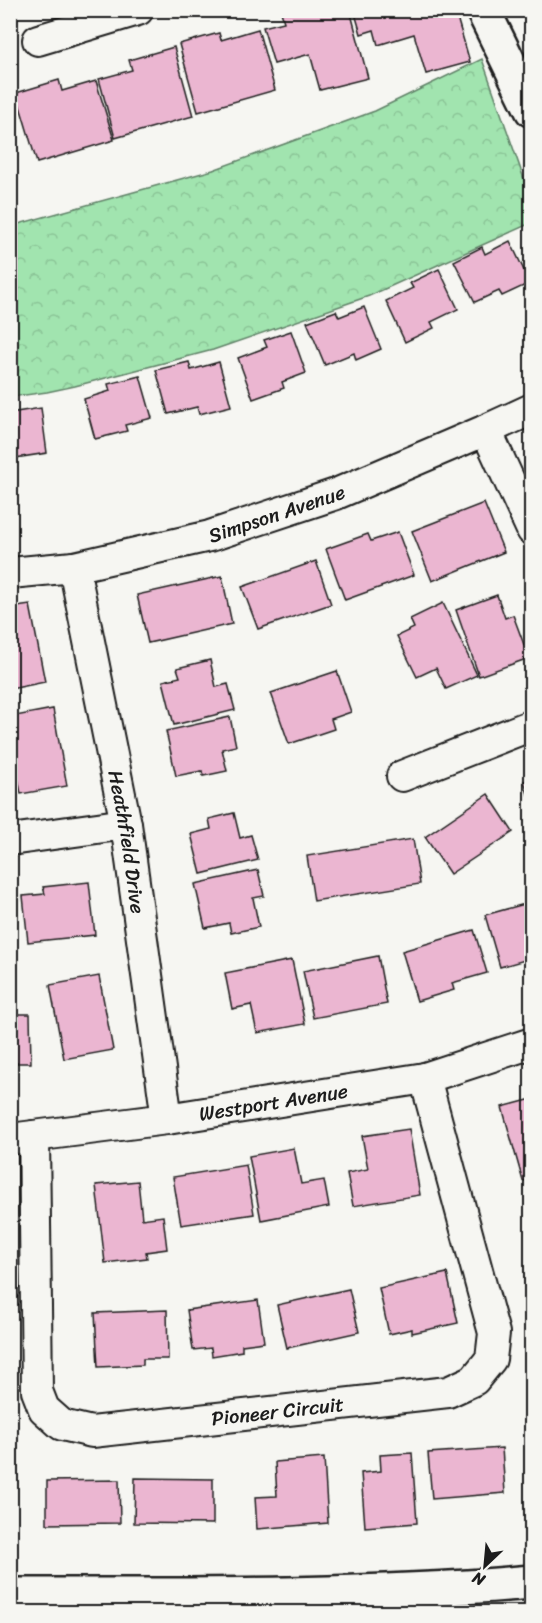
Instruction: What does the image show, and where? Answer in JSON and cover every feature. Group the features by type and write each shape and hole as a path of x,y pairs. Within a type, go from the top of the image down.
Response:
{"main road":[{"path":"483,10 531,110"},
{"path":"10,1595 268,1604 412,1590 531,1582"}],"street":[{"path":"38,40 138,10"},
{"name":"Simpson Avenue","path":"10,573 74,567 221,533 336,494 531,409"},
{"path":"486,430 531,530"},
{"name":"Heathfield Drive","path":"74,567 126,824 167,1119"},
{"path":"402,776 531,725"},
{"path":"10,840 126,824"},
{"name":"Westport Avenue","path":"22,1138 167,1119 425,1078 531,1043"},
{"name":"Pioneer Circuit","path":"22,1138 37,1391 44,1409 62,1425 92,1432 448,1392 474,1380 491,1359 494,1333 425,1078"}],"green space":[{"path":"482,59 531,199 531,223 369,296 213,350 75,386 11,397 11,226 213,170 375,111"}],"building":[{"path":"285,10 350,10 368,78 320,90 310,54 274,64 263,27 284,22 281,12"},
{"path":"354,10 446,10 448,16 456,14 470,62 426,74 414,34 378,45 374,30 361,34"},
{"path":"258,29 275,90 198,112 179,44 219,33 221,40"},
{"path":"174,47 193,116 115,138 99,79 132,70 129,60"},
{"path":"59,80 62,91 96,81 114,140 37,163 16,93"},
{"path":"510,241 530,283 502,296 499,291 475,302 454,261 482,247 485,254"},
{"path":"439,269 458,309 431,322 434,328 405,342 386,301 413,288 410,283"},
{"path":"364,307 381,349 356,360 354,353 325,365 307,322 336,311 339,317"},
{"path":"291,331 306,373 282,382 284,388 253,399 238,358 267,347 264,340"},
{"path":"189,362 191,370 219,362 231,406 199,414 197,407 168,414 156,370"},
{"path":"140,376 152,418 125,425 127,431 95,439 84,399 110,391 108,384"},
{"path":"41,408 47,453 15,458 15,452 10,453 10,413"},
{"path":"484,503 504,552 432,581 412,531"},
{"path":"398,532 414,575 345,600 326,549 368,534 371,541"},
{"path":"316,561 331,604 258,629 242,587"},
{"path":"222,576 232,624 148,643 137,595"},
{"path":"497,595 505,618 513,615 529,658 479,676 456,610"},
{"path":"443,603 477,675 446,689 436,668 417,677 397,636 414,628 410,619"},
{"path":"30,605 45,682 10,689 10,608"},
{"path":"210,660 216,687 228,684 235,710 174,725 163,681 180,677 177,668"},
{"path":"337,671 351,712 331,719 334,729 289,744 271,693"},
{"path":"53,709 67,786 21,794 10,736 10,717"},
{"path":"230,717 236,746 222,749 227,771 203,776 202,771 176,776 166,731"},
{"path":"532,779 532,807 524,781"},
{"path":"488,794 513,832 450,874 425,837"},
{"path":"234,813 240,838 251,835 258,860 201,874 191,834 211,829 209,819"},
{"path":"413,839 420,884 314,901 307,856"},
{"path":"258,870 264,896 253,898 259,927 231,933 229,923 205,928 195,884"},
{"path":"89,882 95,935 28,942 23,896 45,894 43,887"},
{"path":"532,902 532,958 500,967 485,915"},
{"path":"474,930 487,973 452,983 454,990 417,1001 402,951"},
{"path":"378,956 387,1004 313,1018 303,971"},
{"path":"292,960 305,1024 257,1033 251,1005 232,1009 225,973"},
{"path":"99,976 113,1050 64,1059 50,985"},
{"path":"10,1014 30,1014 31,1063 10,1063"},
{"path":"532,1099 532,1179 523,1181 502,1107"},
{"path":"409,1129 420,1195 353,1206 347,1173 368,1169 362,1136"},
{"path":"294,1148 301,1184 324,1180 329,1207 261,1220 249,1156"},
{"path":"246,1165 254,1214 181,1225 173,1177"},
{"path":"138,1181 142,1219 163,1216 167,1249 146,1252 147,1258 105,1263 96,1185"},
{"path":"447,1273 458,1323 412,1333 412,1329 389,1334 379,1288"},
{"path":"349,1289 359,1332 287,1348 277,1305"},
{"path":"258,1300 264,1342 242,1345 242,1351 212,1356 211,1348 193,1350 187,1310"},
{"path":"167,1310 168,1359 143,1359 143,1365 98,1367 95,1313"},
{"path":"502,1448 505,1493 432,1499 428,1453"},
{"path":"412,1453 417,1523 365,1527 361,1473 381,1471 380,1455"},
{"path":"324,1458 328,1523 257,1529 255,1497 277,1496 275,1462"},
{"path":"135,1478 213,1479 213,1524 134,1523"},
{"path":"119,1480 120,1523 47,1524 47,1481"}]}
